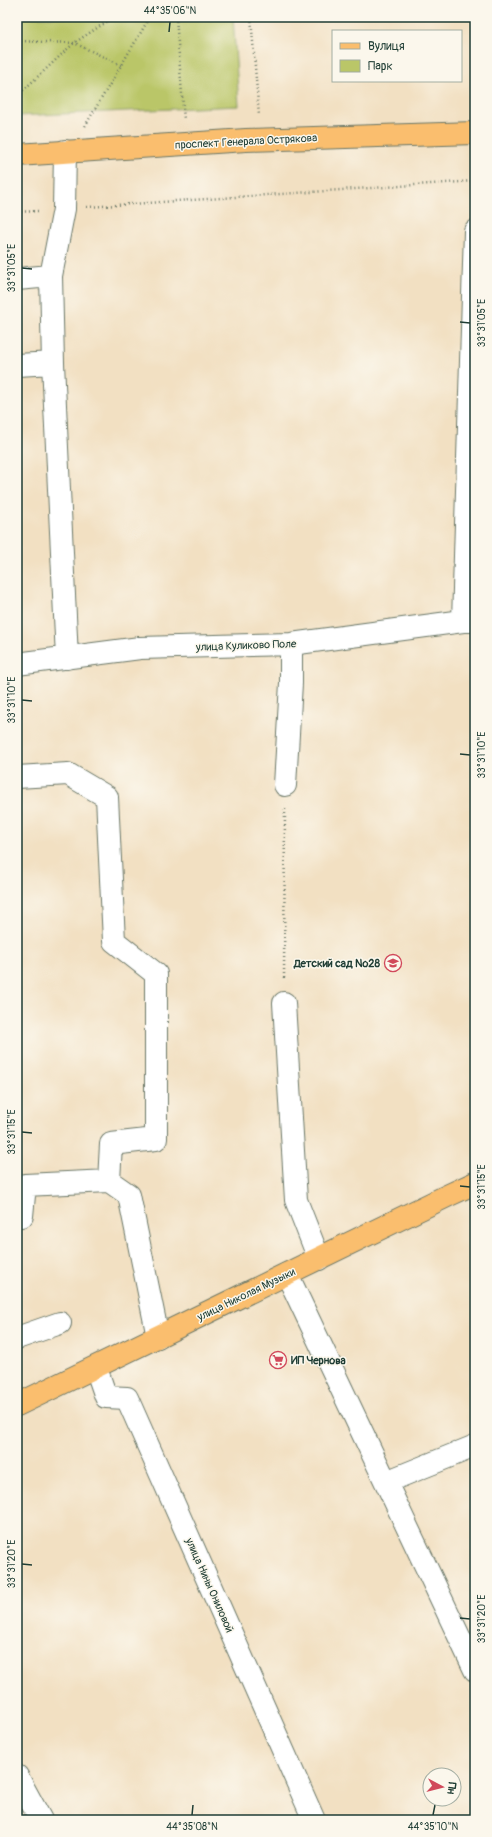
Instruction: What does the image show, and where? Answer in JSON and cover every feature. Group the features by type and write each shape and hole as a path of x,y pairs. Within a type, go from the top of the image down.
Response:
{"main road":[{"name":"проспект Генерала Острякова","path":"17,154 246,140 475,133"},
{"name":"улица Николая Музыки","path":"17,1405 158,1338 449,1195 475,1184"}],"street":[{"path":"65,151 64,209 51,276 53,363 66,658"},
{"path":"469,621 475,230"},
{"path":"17,279 51,276"},
{"path":"17,365 53,363"},
{"name":"улица Куликово Поле","path":"17,664 140,648 291,644 469,621"},
{"path":"285,785 291,683 291,644"},
{"path":"17,777 68,774 107,797 114,941 156,974 156,1139 111,1144 109,1181"},
{"path":"284,1003 296,1200 319,1259"},
{"path":"17,1216 22,1216 25,1185 109,1181 129,1195 158,1338"},
{"path":"287,1274 475,1670"},
{"path":"17,1338 60,1323"},
{"name":"улица Нины Ониловой","path":"96,1368 106,1397 127,1398 314,1820"},
{"path":"386,1482 475,1446"},
{"path":"17,1776 41,1820"}],"path":[{"path":"17,96 74,43 114,17"},
{"path":"84,127 150,17"},
{"path":"176,17 184,122"},
{"path":"251,17 260,118"},
{"path":"17,41 74,43 121,65"},
{"path":"17,212 475,181"},
{"path":"284,1003 285,785"}],"green space":[{"path":"17,17 233,17 239,106 17,116"}],"place":[{"name":"Детский сад №28","path":"393,963"},
{"name":"ИП Чернова","path":"278,1360"}]}
